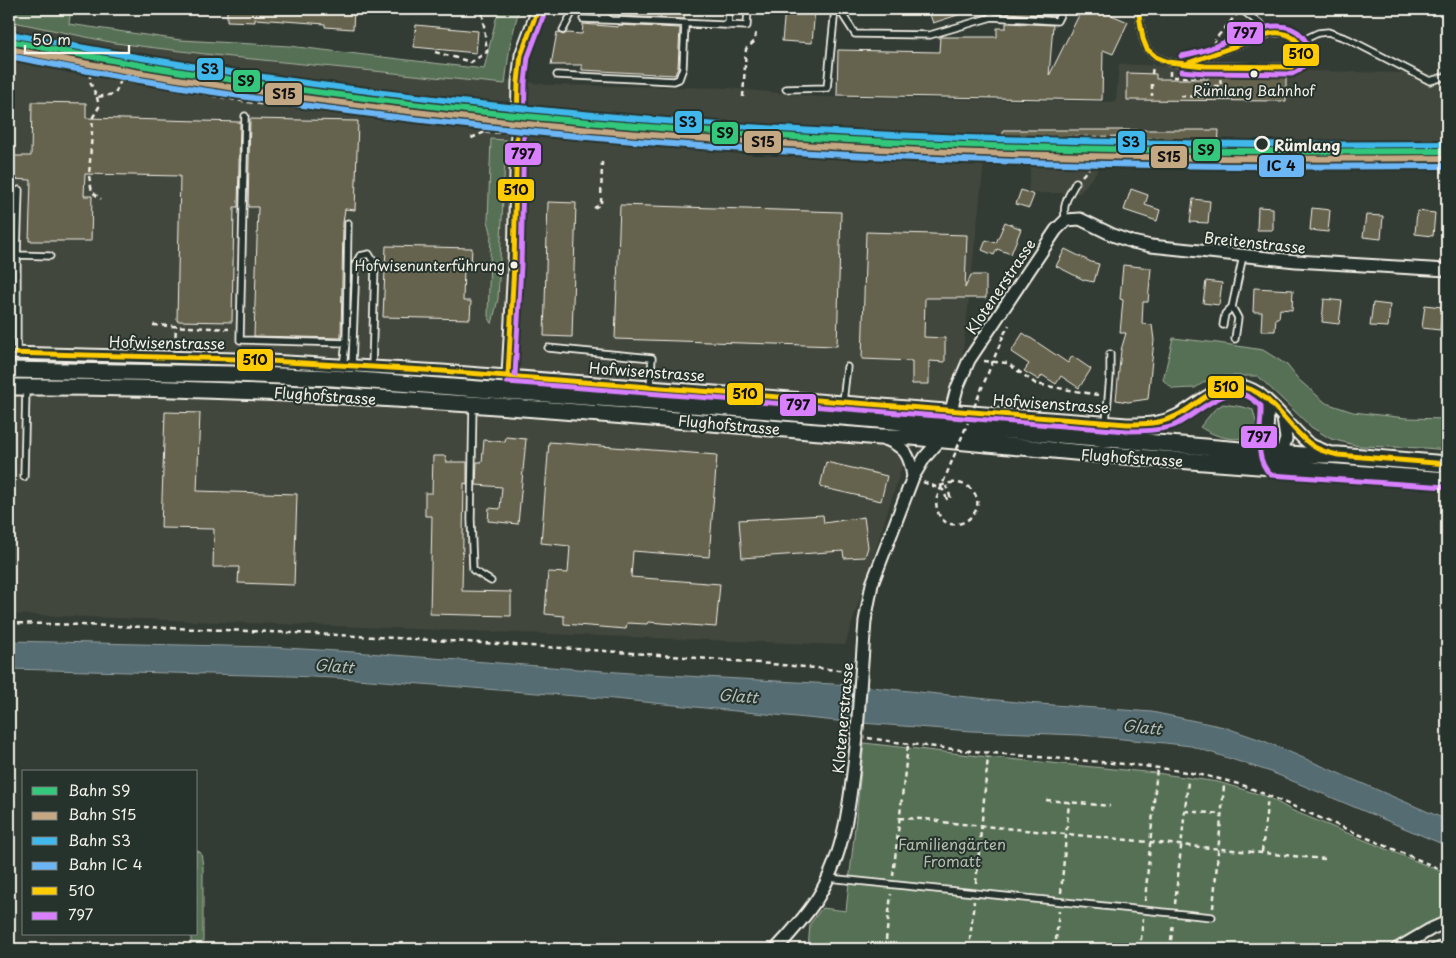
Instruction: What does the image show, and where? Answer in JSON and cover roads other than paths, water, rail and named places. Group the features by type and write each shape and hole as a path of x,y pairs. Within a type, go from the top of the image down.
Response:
{"main road":[{"name":"Flughofstrasse","path":"9,370 232,374 332,378 757,410 1266,452 1338,455 1447,464"},
{"name":"Flughofstrasse","path":"9,387 233,390 473,404 1447,480"}],"street":[{"path":"508,376 514,265 518,82 521,55 538,9"},
{"name":"Breitenstrasse","path":"1066,220 1080,219 1115,236 1151,246 1338,264 1447,270"},
{"name":"Klotenerstrasse","path":"951,411 957,388 969,360 1056,230 1066,220"},
{"name":"Hofwisenstrasse","path":"13,353 236,359 508,376 1127,424 1154,423 1175,417 1214,391 1229,386 1249,388 1260,394 1313,446 1338,455"},
{"path":"1268,402 1269,419 1266,452 1274,468"},
{"path":"1274,468 1282,453 1286,434 1282,416"},
{"path":"879,437 895,443 904,450 911,464 913,477"},
{"name":"Klotenerstrasse","path":"776,949 793,931 817,899 828,878 841,840 848,808 857,734 865,621 872,584 913,477 925,457 940,440"},
{"path":"1397,949 1447,922"}],"lane":[{"path":"563,30 572,13 579,9"},
{"path":"595,9 610,20"},
{"path":"728,26 729,9"},
{"path":"583,19 746,26 748,9"},
{"path":"786,89 827,88 835,9"},
{"path":"839,9 855,34 930,35 992,17 1057,21 1063,9"},
{"path":"988,9 992,17"},
{"path":"1138,9 1143,39 1147,49 1156,57 1168,62 1205,66 1291,67 1298,63 1302,54 1299,42 1290,35 1272,33 1188,63"},
{"path":"1243,9 1272,33"},
{"path":"557,75 674,81 680,79 683,68 685,24"},
{"path":"1299,42 1318,33 1328,32 1348,39 1430,81 1447,76"},
{"path":"244,116 240,340 346,343"},
{"path":"1066,220 1063,212 1064,204 1076,182"},
{"path":"13,353 19,190"},
{"path":"348,224 346,343 348,366"},
{"path":"18,254 50,256"},
{"path":"348,366 356,263 360,256 369,254 376,264 372,368"},
{"path":"1223,325 1225,314 1232,308 1243,256"},
{"path":"1232,308 1238,318 1235,339"},
{"path":"548,348 652,358 650,386"},
{"path":"1106,422 1110,354"},
{"path":"842,402 847,367"},
{"path":"24,477 26,386"},
{"path":"473,404 471,519 473,570 491,581"},
{"path":"828,878 1212,917"},
{"path":"1431,949 1447,941"}],"water":[{"name":"Glatt","path":"9,641 269,647 354,652 630,673 851,685 1026,703 1152,712 1224,727 1264,741 1447,820 1447,846 1271,772 1191,746 1080,735 972,731 847,722 614,699 357,679 9,669"}],"railway":[{"path":"9,39 162,60"}],"rail line":[{"name":"S3","path":"10,34 188,66 366,91 546,111 725,125 1086,142 1447,144"},
{"name":"S9","path":"9,41 187,73 366,98 545,118 725,133 905,143 1086,149 1447,151"},
{"name":"S15","path":"9,49 187,81 366,106 545,126 725,140 905,150 1086,156 1267,159 1447,158"}],"place":[{"name":"Rümlang Bahnhof","path":"1254,74"},
{"name":"Rümlang","path":"1262,144"},
{"name":"Hofwisenunterführung","path":"514,265"}],"park label":[{"name":"Familiengärten Fromatt","path":"952,852"}]}
